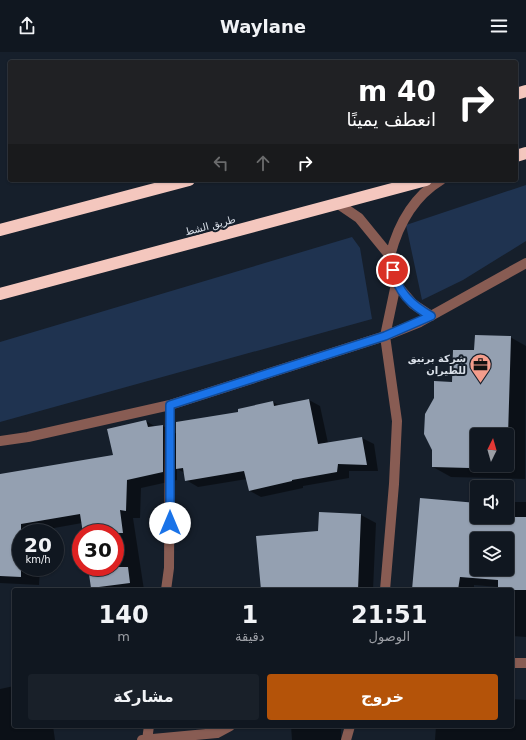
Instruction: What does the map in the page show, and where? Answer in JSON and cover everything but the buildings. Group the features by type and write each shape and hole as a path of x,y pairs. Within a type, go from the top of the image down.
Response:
{"highway":[{"path":"0,230 181,182"},
{"name":"طريق الشط","path":"0,294 418,182"}],"street":[{"path":"390,256 396,235 405,216 418,199 439,182"},
{"path":"337,203 360,218 390,256 396,284 385,336 397,421 394,484 385,588"},
{"path":"0,441 28,437 170,405 385,336 431,316 526,263"},
{"path":"396,284 413,304 431,316"},
{"path":"166,588 169,568 170,405"},
{"path":"514,663 526,664"},
{"path":"147,740 149,728"},
{"path":"142,740 217,733 226,728"},
{"path":"346,740 349,728"}],"shaded area":[{"path":"526,185 526,241 463,280 422,300 406,225"},
{"path":"352,237 360,248 372,319 0,422 0,342"}],"place":[{"name":"شركة برنيق للطيران","path":"481,384"}],"route":[{"path":"170,523 170,405 310,362 385,336 431,316 421,311 403,295 396,284 393,270"}]}
